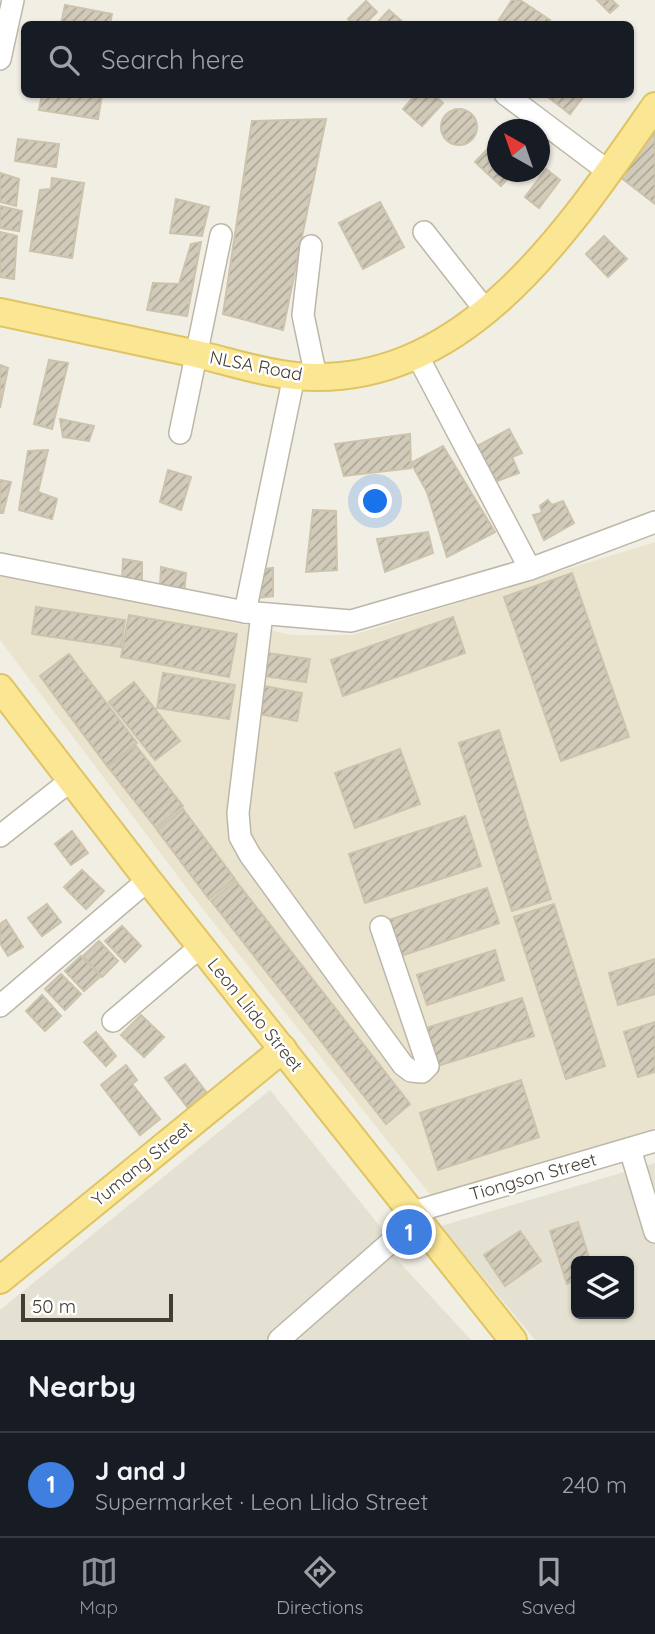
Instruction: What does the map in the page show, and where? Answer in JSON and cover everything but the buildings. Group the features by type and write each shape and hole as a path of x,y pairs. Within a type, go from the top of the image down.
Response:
{"main road":[{"name":"NLSA Road","path":"0,312 305,377 360,373 417,355 486,312 529,272 609,172 655,106"},
{"name":"Leon Llido Street","path":"2,694 413,1217 513,1340"},
{"name":"Yumang Street","path":"0,1280 283,1049"}],"street":[{"path":"0,59 13,0"},
{"path":"510,98 609,172"},
{"path":"424,232 486,312"},
{"path":"180,433 221,235"},
{"path":"311,246 303,315 305,377 254,613 238,813 240,837 250,855 403,1065 411,1071 422,1072 428,1066 381,927"},
{"path":"417,355 530,569"},
{"path":"0,564 254,613 362,619 530,569 655,522"},
{"path":"0,836 71,781"},
{"path":"0,1006 148,880"},
{"path":"113,1021 200,947"},
{"name":"Tiongson Street","path":"413,1217 655,1141"},
{"path":"630,1149 655,1232"},
{"path":"279,1340 413,1217"}],"shaded area":[{"path":"655,542 655,1128 433,1198 198,903 0,640 0,572 292,635 353,635"},
{"path":"270,1090 391,1240 273,1340 0,1340 0,1310"},
{"path":"655,1163 655,1340 535,1340 441,1226"},
{"path":"392,1254 471,1340 294,1340"}],"place":[{"name":"J and J","path":"409,1232"}]}
